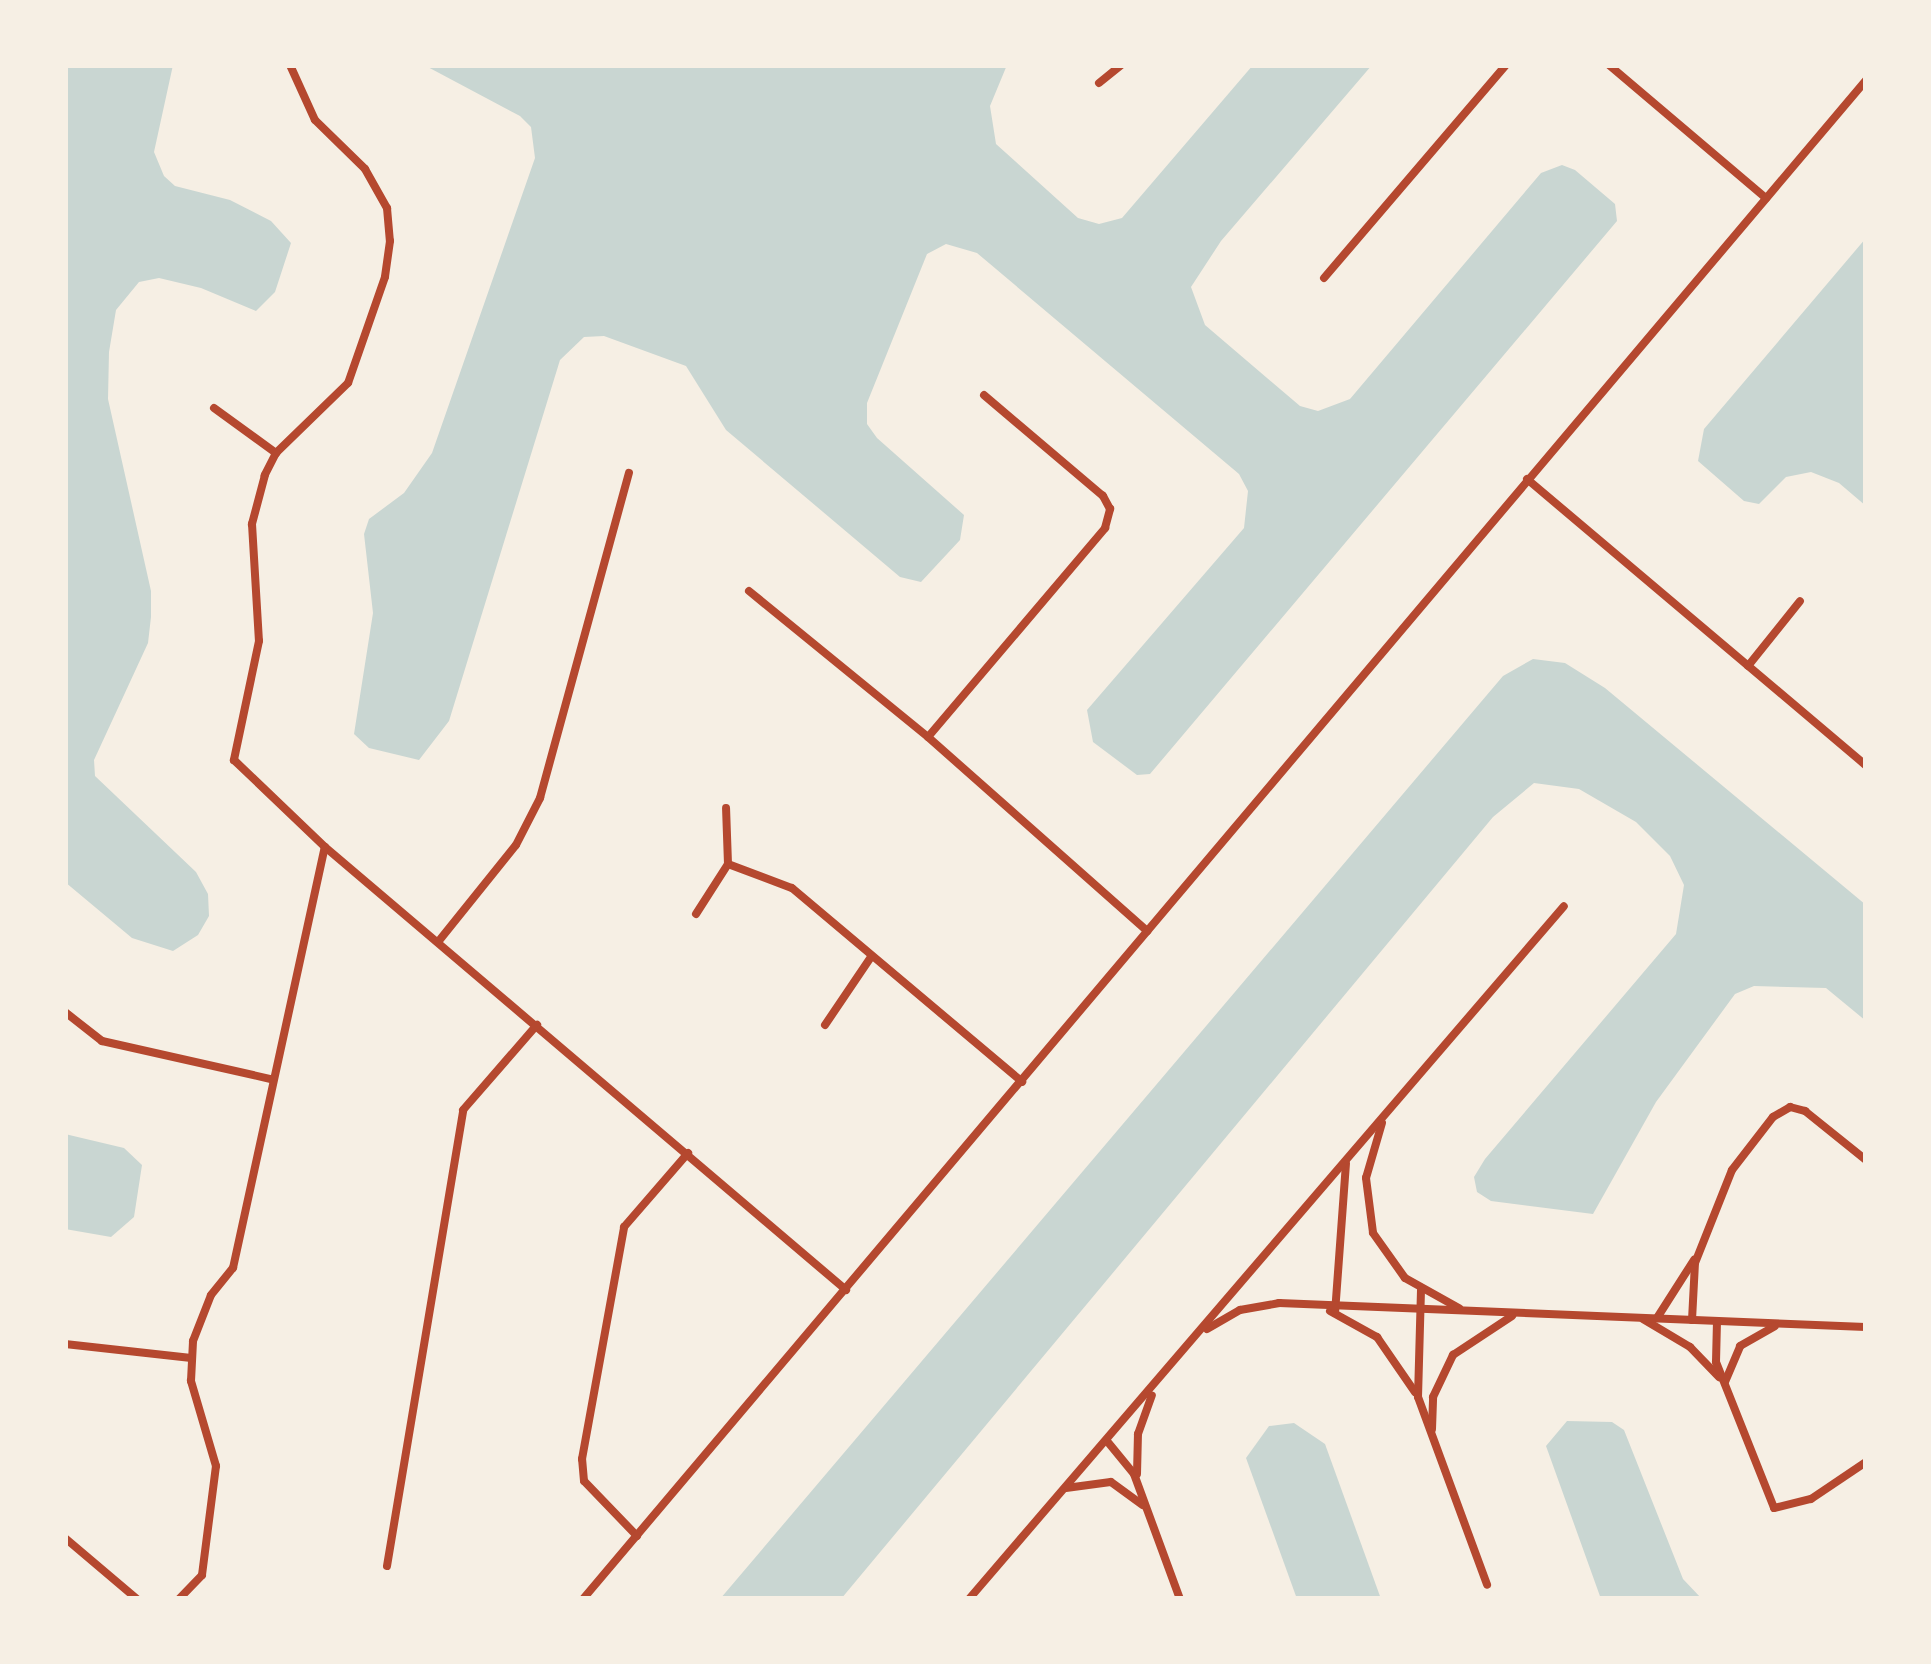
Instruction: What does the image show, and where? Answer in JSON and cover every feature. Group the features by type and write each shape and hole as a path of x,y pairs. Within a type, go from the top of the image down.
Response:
{"street":[{"path":"290,65 315,120 365,168 387,208 390,241 386,277 348,383 320,416 276,452 252,524 259,641 234,760 325,847 846,1290"},
{"path":"1099,83 1121,65"},
{"path":"1324,278 1506,65"},
{"path":"1610,65 1766,198"},
{"path":"583,1599 1866,80"},
{"path":"928,737 1105,528 1110,509 984,395"},
{"path":"214,408 276,452"},
{"path":"438,942 516,845 540,798 629,473"},
{"path":"1527,479 1866,766"},
{"path":"749,591 928,737 1147,932"},
{"path":"1748,666 1800,601"},
{"path":"696,914 728,864 726,808"},
{"path":"179,1599 202,1575 216,1466 200,1427 192,1358 206,1305 234,1268 271,1079 325,847"},
{"path":"728,864 792,888 1022,1082"},
{"path":"971,1597 1564,906"},
{"path":"826,1025 872,958"},
{"path":"65,1012 102,1041 271,1079"},
{"path":"387,1566 464,1110 537,1026"},
{"path":"1389,1110 1370,1156 1367,1210 1385,1255 1421,1290 1478,1312"},
{"path":"1657,1318 1697,1257 1736,1161 1782,1111 1809,1113 1866,1160"},
{"path":"637,1536 584,1481 582,1459 624,1227 688,1152"},
{"path":"1335,1309 1340,1187 1352,1153"},
{"path":"1692,1320 1697,1257"},
{"path":"1418,1401 1421,1290"},
{"path":"1190,1344 1240,1310 1313,1305 1335,1309 1866,1327"},
{"path":"1335,1309 1388,1348 1418,1401 1487,1585"},
{"path":"1432,1440 1433,1397 1453,1354 1491,1325 1527,1314"},
{"path":"1640,1318 1690,1347 1724,1386"},
{"path":"1717,1321 1716,1359 1724,1386 1774,1508 1811,1499 1866,1462"},
{"path":"1724,1386 1744,1342 1789,1323"},
{"path":"65,1344 192,1358"},
{"path":"1139,1488 1138,1434 1155,1386"},
{"path":"1107,1441 1139,1488 1178,1599"},
{"path":"1058,1495 1081,1482 1106,1481 1128,1490 1148,1513"},
{"path":"65,1538 137,1599"}],"shaded area":[{"path":"65,65 173,65 154,152 164,176 175,186 230,200 271,221 291,243 275,292 256,311 201,288 159,278 139,282 116,310 109,352 108,399 151,591 151,617 148,643 94,760 95,776 196,872 208,894 209,916 198,935 173,951 132,938 65,882"},
{"path":"424,65 1007,65 990,106 996,144 1078,218 1099,224 1122,218 1253,65 1372,65 1221,241 1191,287 1205,325 1300,406 1318,411 1350,399 1541,173 1562,165 1575,170 1615,204 1617,221 1150,774 1137,775 1093,742 1087,710 1244,528 1248,491 1239,474 977,253 946,244 927,254 867,403 867,424 877,438 964,515 960,540 921,582 900,577 726,430 686,366 604,336 584,337 560,360 449,721 419,760 369,748 354,734 373,613 364,534 369,519 404,493 432,453 535,158 531,127 520,116"},
{"path":"1866,238 1866,506 1839,483 1811,472 1786,477 1759,504 1744,501 1698,461 1704,429"},
{"path":"1533,659 1565,663 1605,688 1866,905 1866,1021 1826,988 1754,986 1735,994 1656,1102 1593,1214 1491,1201 1477,1192 1474,1177 1485,1159 1676,934 1684,885 1670,856 1636,822 1579,789 1534,783 1493,817 841,1599 720,1599 1503,676"},
{"path":"65,1134 124,1148 142,1165 134,1217 111,1237 65,1229"},
{"path":"1567,1421 1612,1422 1624,1430 1683,1579 1702,1599 1601,1599 1546,1446"},
{"path":"1294,1423 1325,1444 1381,1599 1297,1599 1246,1458 1269,1426"}]}
